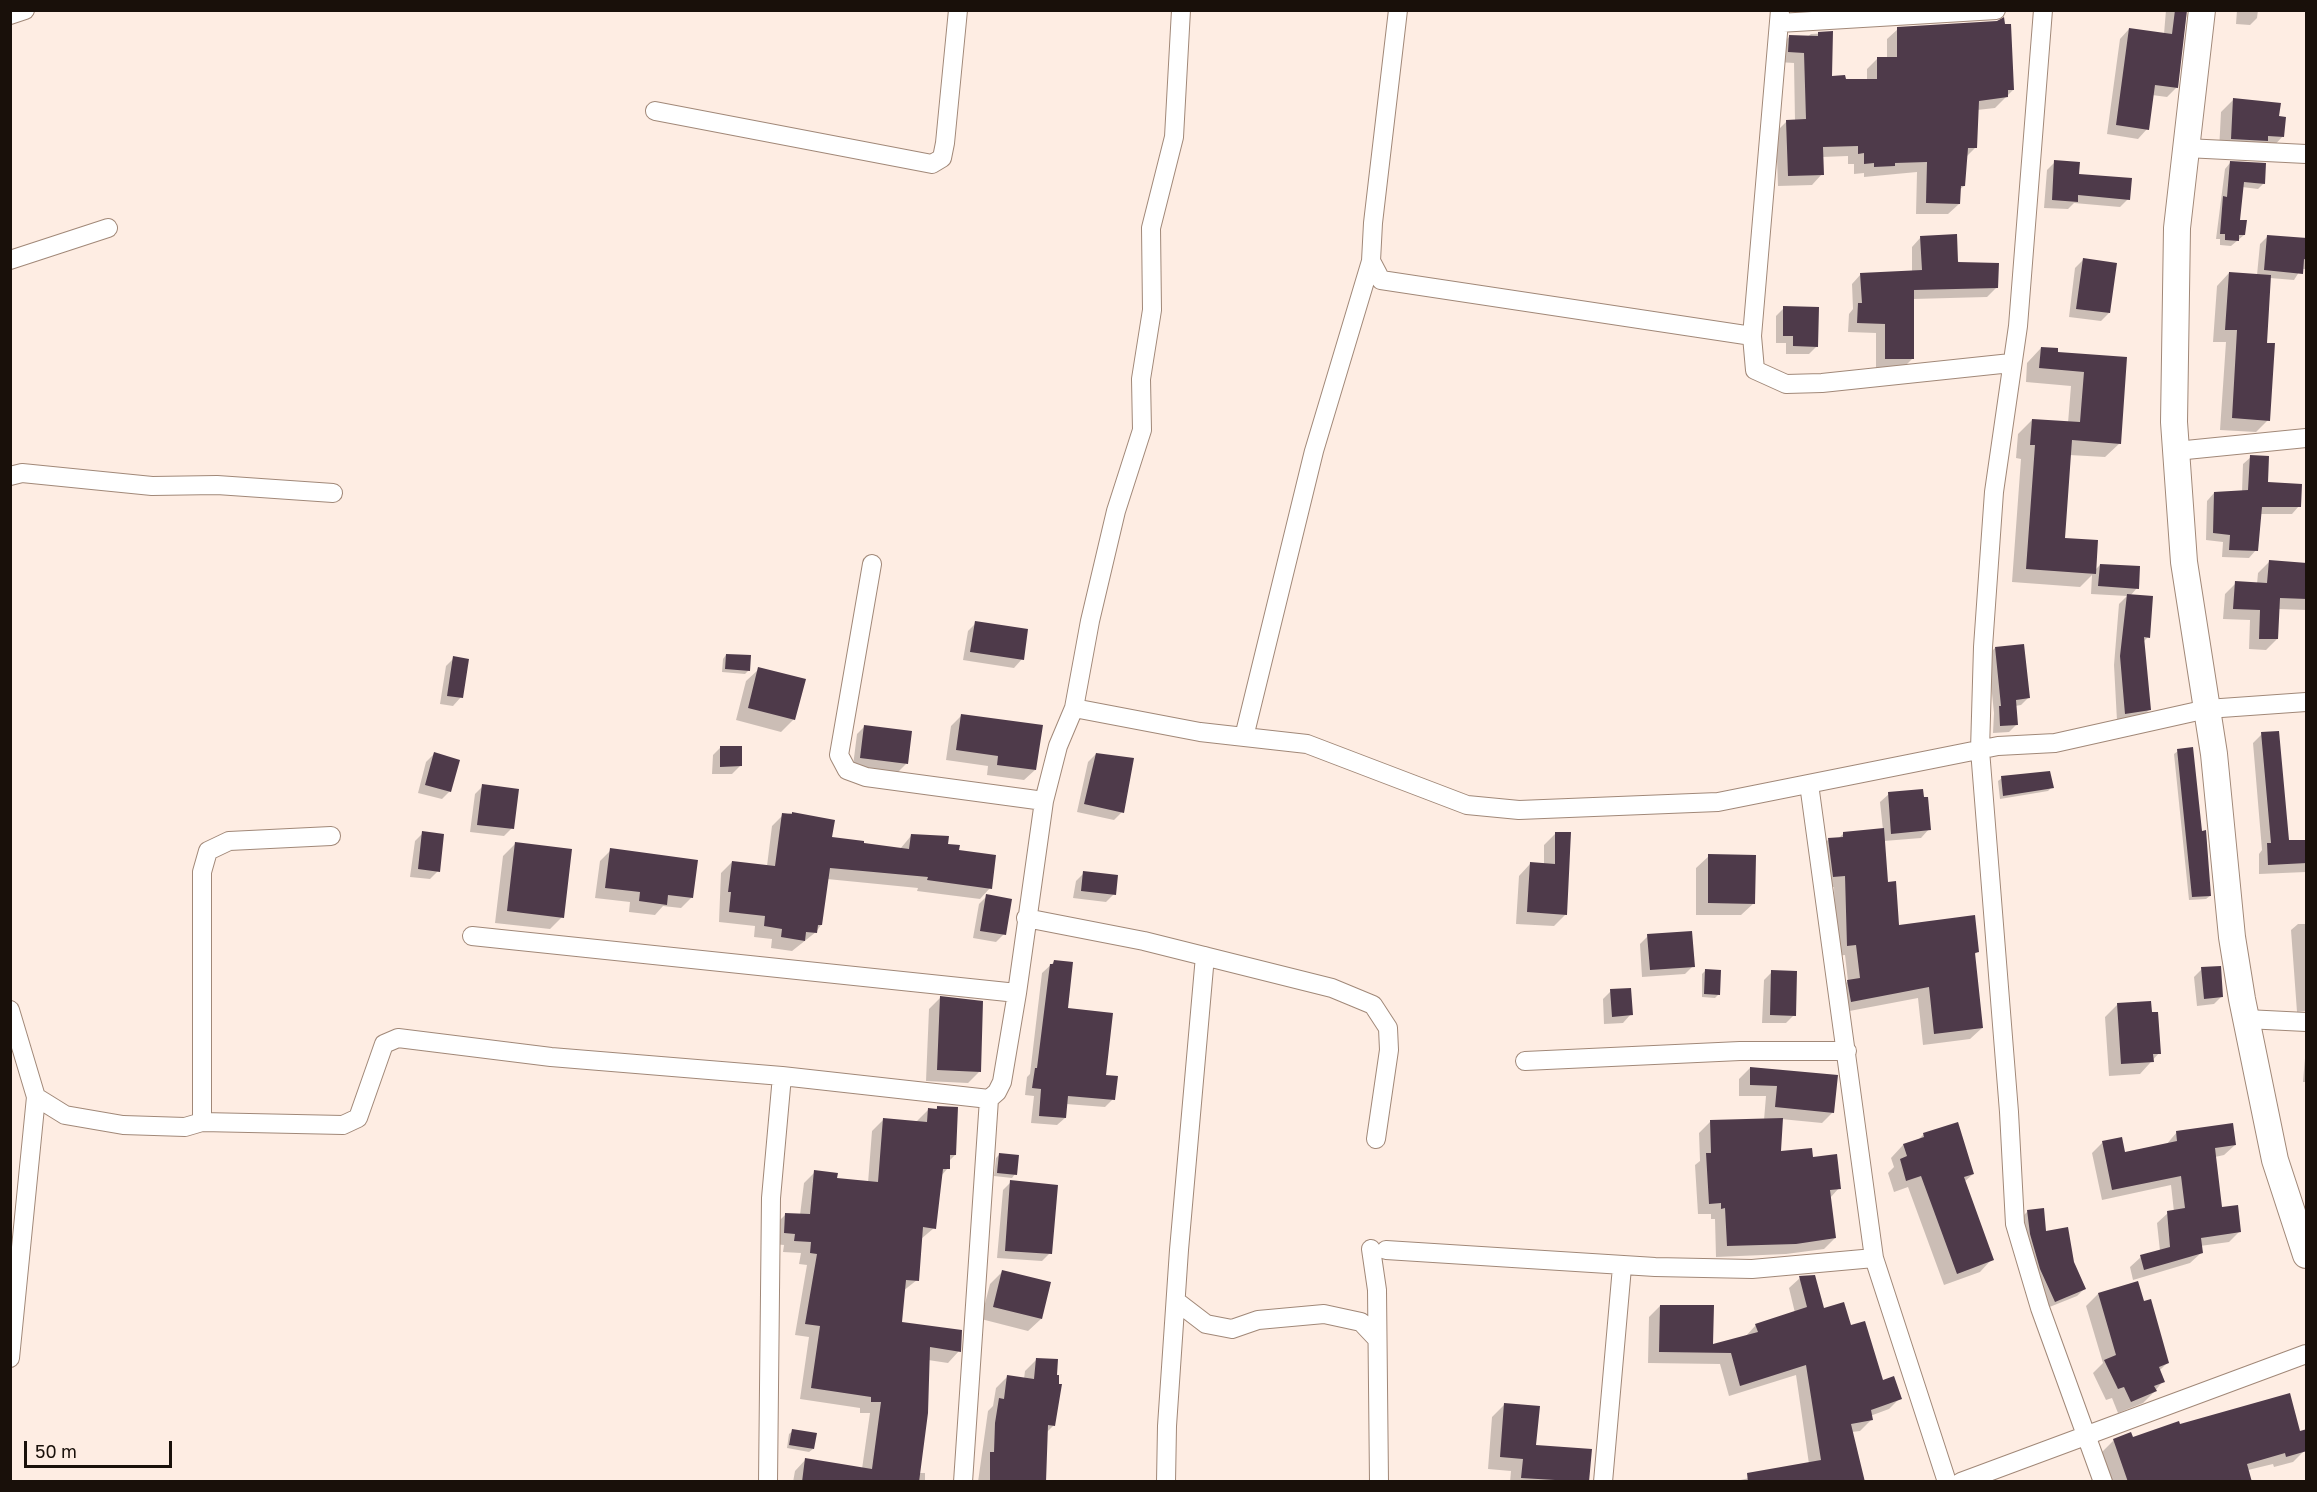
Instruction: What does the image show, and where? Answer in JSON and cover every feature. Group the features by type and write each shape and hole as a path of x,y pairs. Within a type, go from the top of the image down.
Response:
{"street":[{"path":"10,15 25,10"},
{"path":"655,111 932,164 942,158 945,143 958,10"},
{"path":"963,1482 989,1099 997,1092 1002,1082 1044,801 1055,754 1074,708 1090,621 1116,511 1142,430 1141,379 1152,310 1151,228 1175,130 1180,10"},
{"path":"1244,737 1314,451 1371,261 1373,223 1398,10"},
{"path":"1996,10 1779,17 1752,336 1755,370 1786,384 1822,383 2011,363"},
{"path":"2043,10 2018,326 1994,492 1983,647 1980,750 2010,1112 2015,1224 2040,1308 2103,1482"},
{"path":"2202,10 2177,228 2174,423 2184,562 2208,709 2232,937 2246,1019 2275,1160 2307,1255"},
{"path":"2186,148 2307,154"},
{"path":"10,260 108,228"},
{"path":"1371,261 1381,280 1752,336"},
{"path":"2176,451 2307,438"},
{"path":"10,476 22,473 152,486 218,485 333,493"},
{"path":"872,564 838,756 848,770 866,777 1044,801"},
{"path":"1074,708 1200,732 1307,744 1467,805 1519,810 1718,802 1980,750 2015,744 2055,743 2208,709 2307,702"},
{"path":"1809,784 1821,886 1847,1051 1874,1258 1947,1482"},
{"path":"202,1122 202,872 208,852 229,841 331,836"},
{"path":"1026,918 1205,956 1332,988 1373,1005 1388,1028 1389,1050 1376,1139"},
{"path":"472,936 1017,993"},
{"path":"1166,1482 1167,1426 1176,1301 1205,956"},
{"path":"10,1010 36,1097 10,1359"},
{"path":"2246,1019 2307,1022"},
{"path":"36,1097 65,1115 123,1125 185,1127 202,1122 315,1126 352,1123 358,1118 384,1044 398,1038 550,1057 782,1076 989,1099"},
{"path":"1525,1061 1740,1051 1847,1051"},
{"path":"768,1482 771,1198 782,1076"},
{"path":"1379,1482 1378,1249 1622,1267 1752,1269 1874,1258"},
{"path":"1603,1482 1622,1267"},
{"path":"1176,1301 1206,1324 1232,1329 1258,1320 1324,1314 1361,1322 1377,1339"},
{"path":"1961,1482 2307,1354"}],"building":[{"path":"2175,10 2187,10 2178,88 2155,85 2149,130 2116,125 2129,28 2172,34"},
{"path":"2004,17 2005,24 2011,24 2014,90 2008,90 2008,97 1979,101 1977,148 1968,148 1965,186 1961,186 1960,204 1926,203 1927,162 1895,163 1895,166 1874,167 1874,163 1864,164 1864,153 1858,154 1858,146 1823,147 1824,175 1788,176 1786,120 1806,119 1804,53 1788,52 1789,35 1818,36 1818,32 1833,31 1832,76 1845,75 1846,79 1877,79 1877,57 1897,57 1897,27 1997,21"},
{"path":"2233,98 2281,103 2279,116 2286,117 2284,137 2268,136 2268,141 2231,139"},
{"path":"2054,160 2080,162 2079,174 2132,178 2130,200 2078,195 2078,202 2052,200"},
{"path":"2230,161 2266,163 2265,184 2244,182 2240,220 2247,220 2245,235 2239,235 2239,241 2225,240 2225,234 2220,234 2223,196 2227,197"},
{"path":"1957,234 1958,262 1999,263 1998,288 1914,290 1914,359 1885,359 1885,324 1857,323 1858,303 1862,303 1860,273 1922,270 1920,236"},
{"path":"2267,235 2307,238 2307,260 2304,259 2303,274 2264,270"},
{"path":"2083,258 2117,263 2110,313 2076,309"},
{"path":"2229,272 2271,275 2267,343 2275,343 2270,421 2232,418 2237,330 2225,330"},
{"path":"1783,306 1819,307 1818,347 1793,346 1793,336 1783,336"},
{"path":"2041,347 2058,348 2058,352 2127,357 2121,444 2072,440 2065,538 2098,540 2096,574 2026,569 2035,445 2030,445 2032,419 2080,422 2084,372 2039,368"},
{"path":"2250,455 2269,456 2268,482 2302,484 2301,507 2262,507 2258,551 2229,550 2230,535 2213,533 2214,492 2248,490"},
{"path":"2269,560 2307,563 2307,599 2280,598 2278,639 2259,639 2260,610 2233,609 2235,581 2267,583"},
{"path":"2100,564 2140,566 2139,589 2098,586"},
{"path":"2127,594 2153,596 2150,638 2144,637 2151,710 2125,714 2120,656"},
{"path":"975,621 1028,629 1024,660 970,652"},
{"path":"2024,644 2030,698 2016,700 2018,725 2000,726 1999,706 2001,706 1995,647"},
{"path":"726,654 751,655 750,671 725,669"},
{"path":"453,656 469,659 463,698 447,696"},
{"path":"758,667 806,679 795,720 748,708"},
{"path":"961,714 1043,725 1036,770 997,765 998,756 956,750"},
{"path":"864,725 912,731 908,764 860,758"},
{"path":"2279,731 2289,840 2307,840 2307,863 2268,865 2267,843 2271,843 2261,732"},
{"path":"720,746 742,746 742,766 720,767"},
{"path":"2193,747 2202,831 2206,830 2211,896 2192,897 2177,749"},
{"path":"434,752 460,760 451,792 425,785"},
{"path":"1096,753 1134,758 1124,813 1084,804"},
{"path":"2050,771 2054,788 2003,796 2001,776"},
{"path":"482,784 519,789 514,829 477,825"},
{"path":"1923,789 1924,797 1928,797 1931,830 1891,834 1888,792"},
{"path":"792,812 835,820 832,837 864,841 864,843 909,849 911,834 949,836 948,844 960,845 959,850 996,855 992,889 927,880 928,877 830,868 822,925 818,925 817,933 806,932 805,941 781,937 782,929 764,926 765,916 729,912 731,892 728,892 732,861 775,866 782,813 792,814"},
{"path":"1884,828 1888,882 1896,881 1899,925 1975,915 1979,952 1975,953 1983,1028 1934,1034 1929,987 1851,1002 1847,980 1860,978 1856,945 1847,946 1845,876 1833,877 1828,838 1843,837 1843,832"},
{"path":"422,831 444,834 440,872 418,869"},
{"path":"1555,832 1571,832 1567,915 1527,912 1530,862 1555,864"},
{"path":"515,842 572,849 564,918 507,911"},
{"path":"610,848 698,860 693,898 668,895 667,905 639,901 640,892 605,888"},
{"path":"1708,854 1756,855 1755,904 1708,903"},
{"path":"1083,871 1118,875 1116,895 1081,891"},
{"path":"986,894 1012,899 1006,935 980,931"},
{"path":"1692,931 1695,967 1650,970 1647,934"},
{"path":"1054,960 1073,962 1068,1008 1113,1013 1106,1075 1118,1076 1115,1100 1068,1096 1066,1118 1039,1116 1041,1089 1032,1088 1035,1068 1037,1068 1050,964 1053,964"},
{"path":"2221,966 2223,997 2204,999 2201,967"},
{"path":"1705,969 1721,970 1720,995 1704,994"},
{"path":"1771,970 1797,971 1796,1016 1770,1015"},
{"path":"1631,988 1633,1015 1612,1017 1610,989"},
{"path":"940,996 983,1001 981,1072 937,1070"},
{"path":"2151,1001 2152,1012 2158,1012 2161,1054 2153,1054 2154,1062 2121,1064 2117,1003"},
{"path":"1750,1067 1838,1075 1834,1113 1775,1107 1777,1086 1750,1085"},
{"path":"937,1106 958,1107 956,1155 950,1155 950,1169 943,1169 936,1229 923,1227 919,1281 906,1280 902,1322 962,1330 961,1352 930,1347 928,1413 919,1482 802,1482 805,1458 872,1469 881,1402 871,1402 871,1397 811,1388 820,1326 805,1324 817,1254 810,1253 811,1242 794,1241 795,1234 784,1233 785,1213 810,1214 814,1170 838,1173 837,1178 878,1182 883,1118 927,1122 928,1108 937,1109"},
{"path":"1783,1118 1781,1151 1812,1148 1813,1157 1837,1154 1841,1189 1830,1190 1836,1238 1796,1244 1727,1246 1725,1208 1721,1209 1721,1203 1709,1204 1706,1153 1711,1153 1710,1120"},
{"path":"1958,1122 1974,1174 1964,1177 1994,1260 1957,1274 1921,1176 1906,1181 1900,1159 1907,1156 1903,1144 1924,1137 1923,1133"},
{"path":"2233,1123 2236,1145 2215,1148 2222,1207 2238,1205 2241,1232 2201,1238 2203,1253 2144,1270 2140,1255 2170,1247 2167,1211 2185,1208 2181,1176 2112,1190 2102,1141 2122,1137 2125,1152 2177,1141 2176,1131"},
{"path":"999,1153 1019,1155 1017,1175 997,1173"},
{"path":"1010,1180 1058,1185 1052,1254 1005,1251"},
{"path":"2044,1208 2046,1231 2068,1227 2074,1262 2086,1289 2055,1302 2040,1269 2030,1234 2027,1210"},
{"path":"1002,1270 1051,1282 1042,1319 993,1307"},
{"path":"1815,1275 1824,1308 1844,1302 1851,1325 1865,1321 1883,1380 1894,1376 1902,1399 1871,1410 1873,1420 1851,1424 1865,1482 1748,1482 1747,1473 1821,1460 1806,1365 1740,1386 1731,1353 1659,1352 1660,1305 1714,1305 1713,1344 1758,1332 1755,1324 1807,1307 1799,1276"},
{"path":"2138,1281 2144,1301 2151,1299 2169,1363 2159,1367 2165,1382 2154,1386 2157,1391 2131,1402 2124,1387 2118,1389 2104,1360 2116,1355 2098,1293"},
{"path":"1036,1358 1058,1359 1057,1375 1059,1375 1059,1384 1062,1384 1055,1426 1048,1425 1046,1482 990,1482 990,1452 994,1452 999,1398 1004,1399 1007,1375 1034,1379"},
{"path":"2290,1393 2300,1431 2307,1429 2307,1451 2286,1457 2285,1453 2247,1464 2252,1482 2128,1482 2113,1439 2131,1432 2133,1437 2179,1421 2180,1424"},
{"path":"1504,1403 1540,1406 1536,1445 1592,1449 1589,1482 1521,1478 1523,1459 1500,1457"},
{"path":"792,1429 817,1433 814,1449 789,1445"}]}
